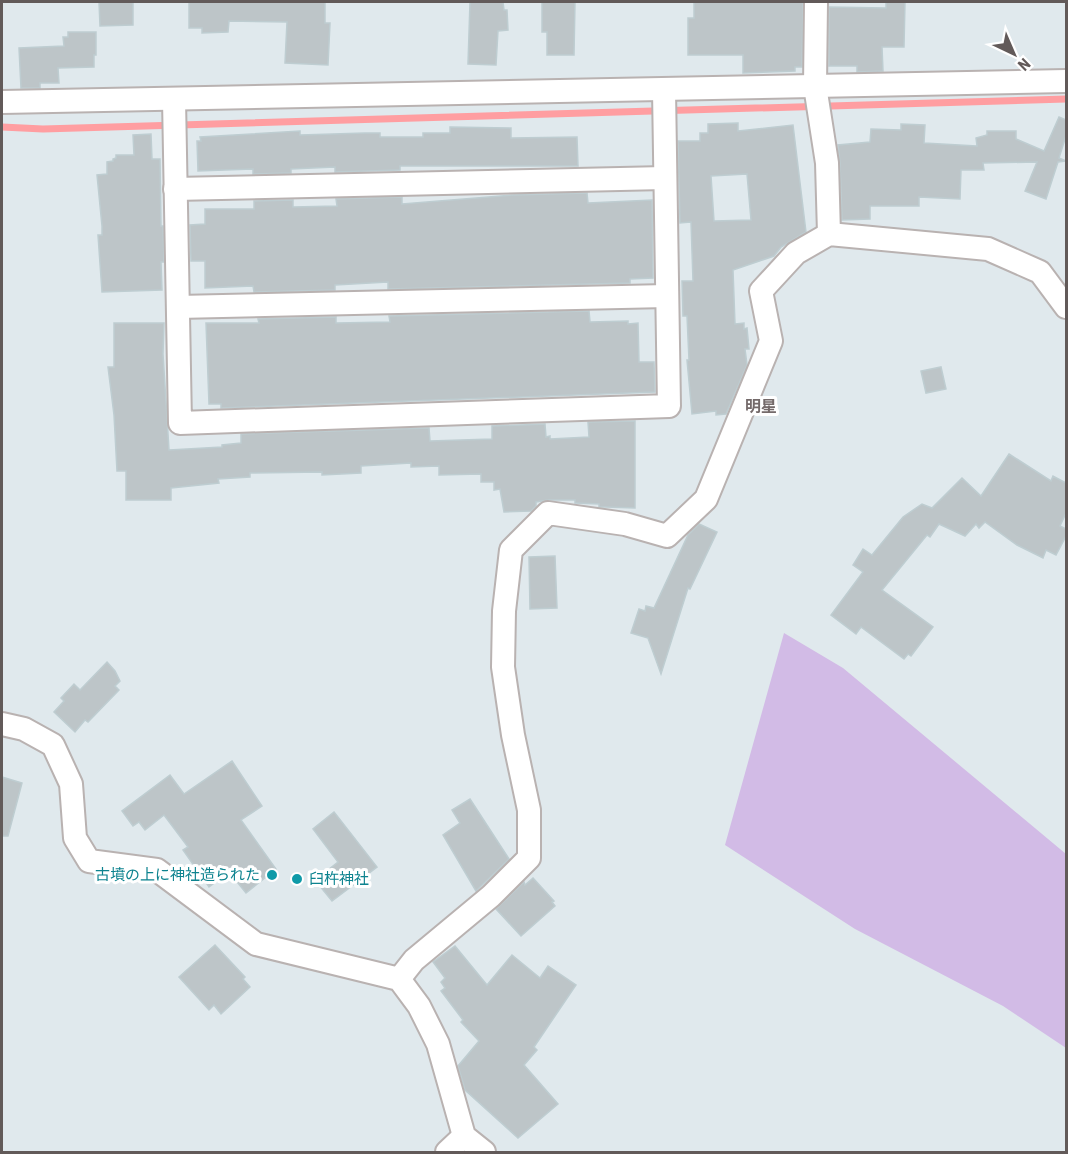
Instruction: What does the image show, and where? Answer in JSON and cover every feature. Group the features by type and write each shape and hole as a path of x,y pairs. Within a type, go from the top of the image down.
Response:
{"street":[{"path":"816,2 817,98 827,163 829,234"},
{"path":"2,102 174,114 817,98 1066,81"},
{"path":"174,114 180,423 669,406 664,102"},
{"path":"175,189 665,178"},
{"path":"399,979 414,960 491,896 529,858 529,810 513,735 503,667 504,611 511,550 548,513 625,524 667,536 706,500 771,341 761,291 796,253 829,234 988,249 1040,272 1066,307"},
{"path":"178,307 667,296"},
{"path":"2,724 24,729 53,745 71,784 75,838 89,861 157,870 256,944 399,979 419,1006 438,1044 464,1136 484,1152"},
{"path":"447,1152 464,1136"}],"shaded area":[{"path":"784,633 843,668 1066,854 1066,1048 1003,1006 855,929 725,845"}],"building":[{"path":"99,2 133,2 133,25 100,26"},
{"path":"189,2 325,2 325,23 330,23 328,65 285,63 287,22 229,21 228,32 202,33 202,28 189,28"},
{"path":"470,2 503,2 504,10 507,10 508,30 498,31 496,65 468,64"},
{"path":"542,2 575,2 574,55 547,55 547,32 542,32"},
{"path":"694,2 803,2 802,67 795,67 795,71 743,73 743,55 688,55 688,18 694,18"},
{"path":"886,2 905,2 904,47 882,47 883,71 857,72 857,66 829,66 829,7 886,8"},
{"path":"68,32 96,32 94,67 58,68 59,83 40,83 40,88 21,88 19,48 64,46 63,37 68,37"},
{"path":"1059,117 1066,120 1066,136 1059,158 1066,161 1058,162 1046,199 1025,191 1037,162 983,163 984,170 961,170 960,199 919,197 919,206 870,206 870,219 842,220 838,145 870,142 871,129 901,130 901,124 925,125 924,143 977,146 976,138 987,135 987,131 1016,131 1016,139 1044,151"},
{"path":"738,123 738,131 793,125 806,232 781,247 774,256 733,270 735,324 744,323 744,329 747,328 749,349 745,349 747,365 726,414 716,415 716,411 692,414 687,360 689,360 687,316 683,316 682,281 693,281 691,222 680,223 678,141 700,141 700,133 708,133 708,124","holes":["747,174 751,220 714,221 711,176"]},
{"path":"450,127 511,128 511,138 577,137 578,166 400,166 400,170 335,172 335,167 291,169 291,173 253,174 253,169 198,171 197,141 201,141 200,137 300,131 300,135 380,133 380,137 423,137 423,133 450,133"},
{"path":"151,134 152,159 160,159 164,262 161,262 162,290 102,292 98,235 102,235 102,226 97,175 107,174 107,162 113,161 116,155 134,155 133,135"},
{"path":"587,193 588,203 652,200 653,278 630,279 630,283 388,289 388,282 335,285 335,290 254,292 253,286 205,288 205,261 191,261 190,225 205,224 205,209 254,209 254,201 293,200 293,207 337,206 336,199 402,197 402,204 512,195"},
{"path":"589,311 590,322 638,323 639,362 654,362 655,392 221,408 221,404 209,404 206,323 259,323 258,319 336,317 336,323 390,322 389,316"},
{"path":"114,323 164,323 163,354 169,450 222,447 222,445 241,443 241,434 429,428 430,441 492,439 492,426 545,424 546,437 550,436 550,439 589,437 588,422 635,421 635,508 599,507 599,504 575,503 575,500 549,500 536,502 536,506 531,511 504,512 500,489 494,490 494,482 481,482 481,474 439,475 439,466 411,467 411,463 361,466 361,473 322,475 322,472 250,473 250,477 218,479 219,483 171,488 171,500 126,500 126,471 117,471 114,415 108,367 114,367"},
{"path":"941,367 946,389 926,393 921,371"},
{"path":"1009,454 1051,481 1053,476 1066,483 1066,513 1060,526 1066,529 1066,536 1056,555 1046,550 1043,558 1017,545 985,522 979,528 976,524 965,536 939,524 930,537 927,535 882,590 933,627 911,656 908,654 904,659 861,627 856,634 831,615 863,572 853,565 863,549 872,555 903,517 922,504 932,508 962,478 981,496"},
{"path":"699,524 717,532 690,589 688,588 661,674 648,638 631,633 639,609 645,611 646,606 654,608 688,535"},
{"path":"555,556 557,608 530,609 529,557"},
{"path":"107,662 120,681 115,686 119,690 75,732 54,712 64,701 61,698 74,684 80,690"},
{"path":"232,761 262,806 241,820 276,869 246,893 229,872 209,887 183,850 188,847 164,815 145,830 139,822 133,826 122,811 170,775 184,794"},
{"path":"2,777 22,783 8,836 2,836"},
{"path":"470,799 509,859 476,891 443,835 460,823 452,810"},
{"path":"334,812 377,867 332,901 315,880 338,862 313,829"},
{"path":"533,878 554,901 552,902 555,906 521,936 496,909 524,882 525,885"},
{"path":"215,945 245,977 243,979 250,987 221,1014 214,1005 209,1010 179,977"},
{"path":"455,946 487,985 512,955 540,978 548,966 576,985 534,1047 537,1050 524,1065 558,1104 518,1138 465,1090 458,1066 479,1041 461,1022 463,1020 441,991 445,988 441,982 445,978 433,962"}],"waterway":[{"path":"2,127 43,129 1066,99"}],"place":[{"name":"古墳の上に神社造られた","path":"272,875"},
{"name":"臼杵神社","path":"297,879"}],"district":[{"name":"明星","path":"761,406"}]}
